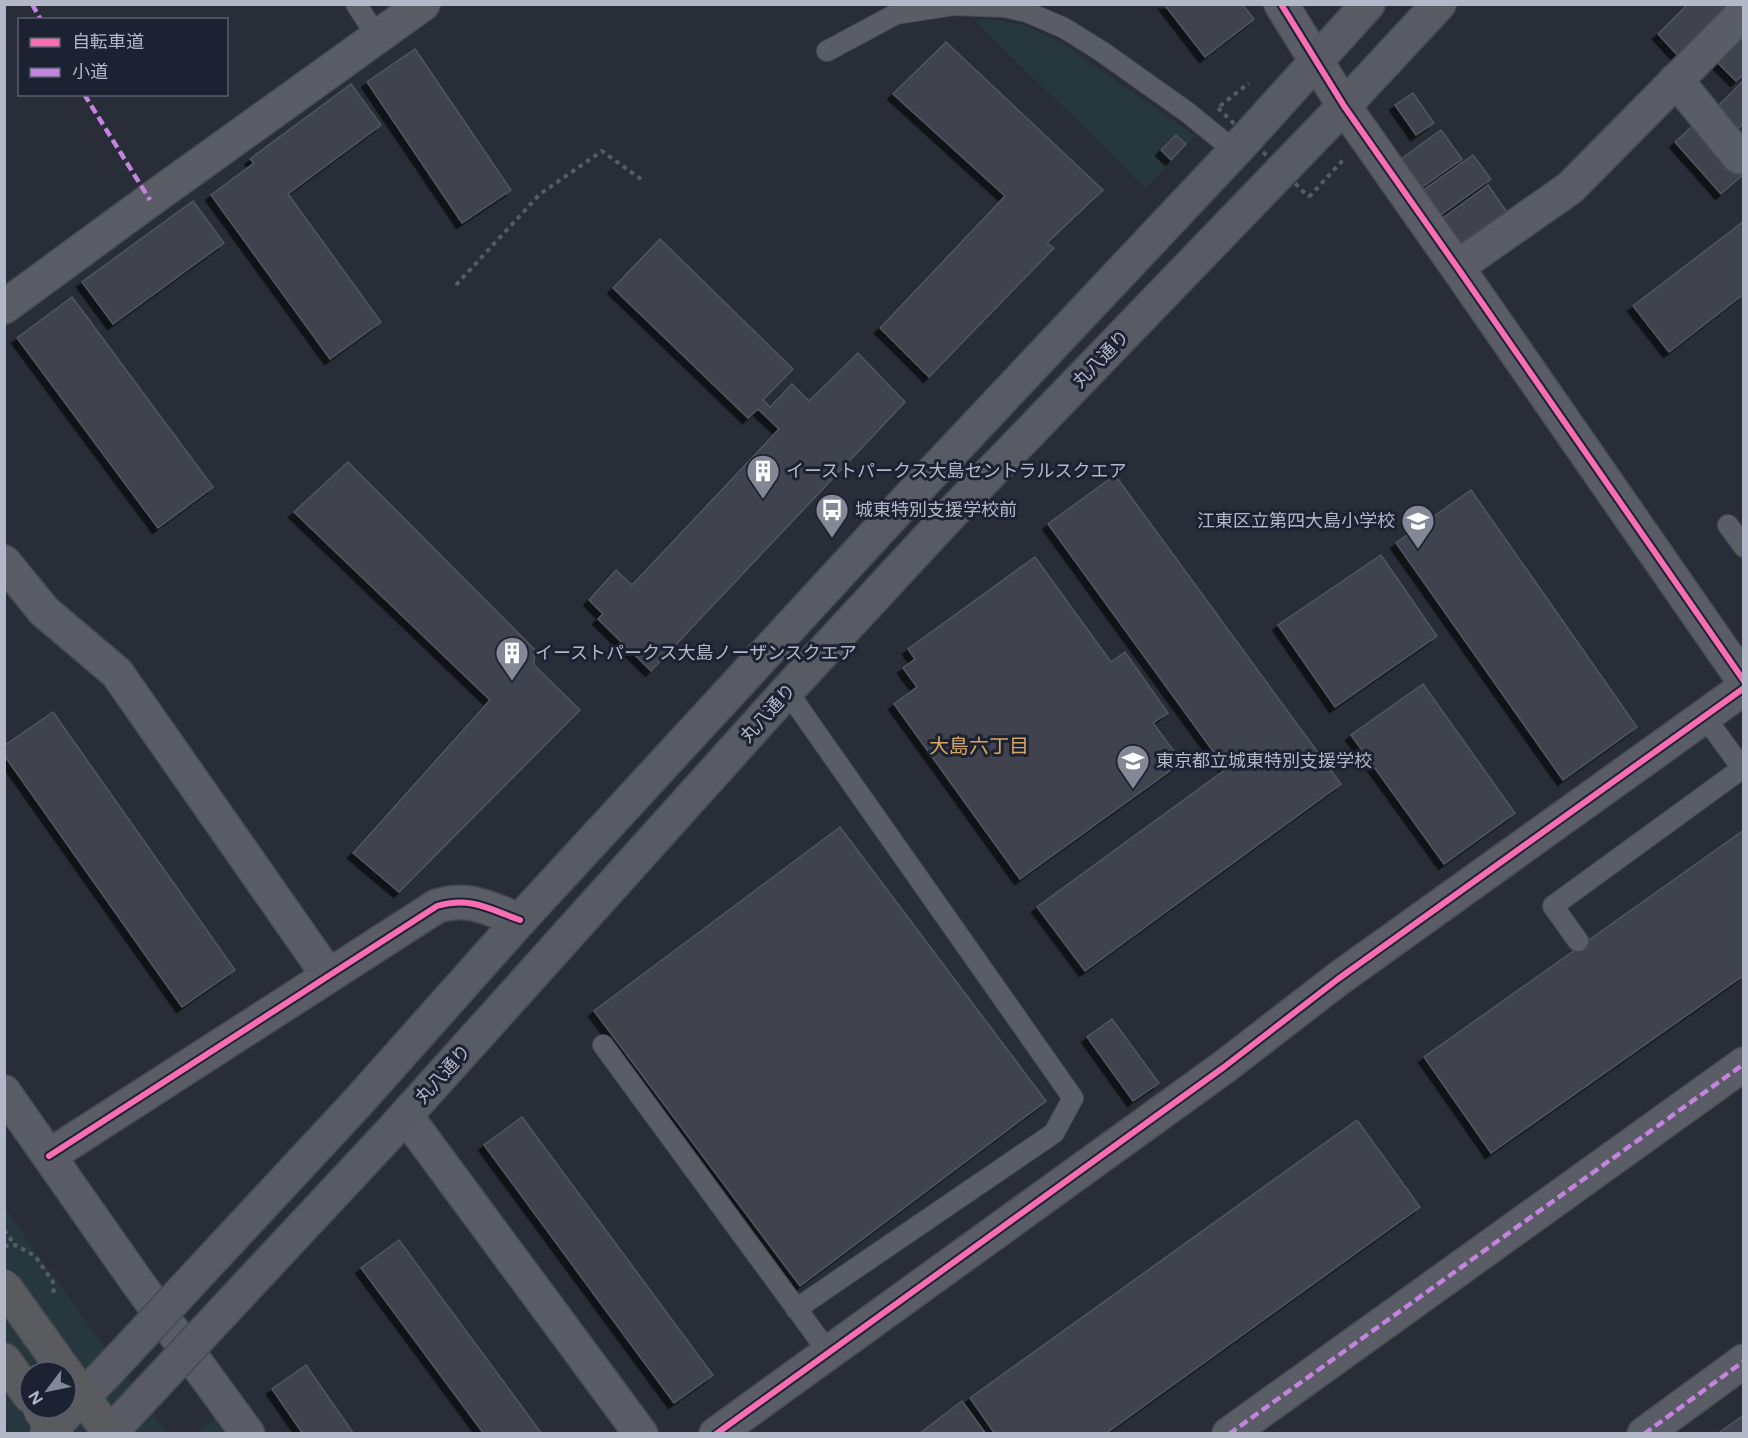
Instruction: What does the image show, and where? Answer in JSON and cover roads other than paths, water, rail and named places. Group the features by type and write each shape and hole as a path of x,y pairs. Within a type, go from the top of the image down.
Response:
{"highway":[{"path":"4,1286 110,1434"},
{"path":"4,1360 18,1379"},
{"path":"47,1420 57,1434"}],"main road":[{"path":"46,1434 109,1370 358,1102 520,920 908,498 1235,151 1368,4"},
{"name":"丸八通り","path":"110,1434 398,1125 787,691 947,518 1344,106 1439,4"}],"street":[{"path":"4,307 423,4"},
{"path":"1281,4 1344,106 1743,681"},
{"path":"1457,267 1570,188 1743,12"},
{"path":"1676,80 1739,157"},
{"path":"5,563 44,611 117,673 328,975"},
{"path":"716,1434 1224,1067 1338,979 1743,688"},
{"path":"49,1156 437,906 454,901 475,904 520,920"},
{"path":"1230,1434 1743,1064"},
{"path":"4,1092 135,1279 248,1434"},
{"path":"398,1125 641,1434"},
{"path":"1644,1434 1743,1361"}],"lane":[{"path":"356,4 378,38"},
{"path":"827,51 896,14 954,5 1028,8 1101,51 1186,112 1235,151"},
{"path":"1728,525 1743,547"},
{"path":"787,691 1073,1098 1054,1133 796,1309"},
{"path":"1578,941 1554,906 1743,768 1704,716"},
{"path":"603,1045 829,1353"}],"place":[{"name":"イーストパークス大島セントラルスクエア","path":"763,500"},
{"name":"城東特別支援学校前","path":"832,539"},
{"name":"江東区立第四大島小学校","path":"1418,550"},
{"name":"イーストパークス大島ノーザンスクエア","path":"512,682"},
{"name":"東京都立城東特別支援学校","path":"1133,790"}],"district":[{"name":"大島六丁目","path":"979,746"}]}
